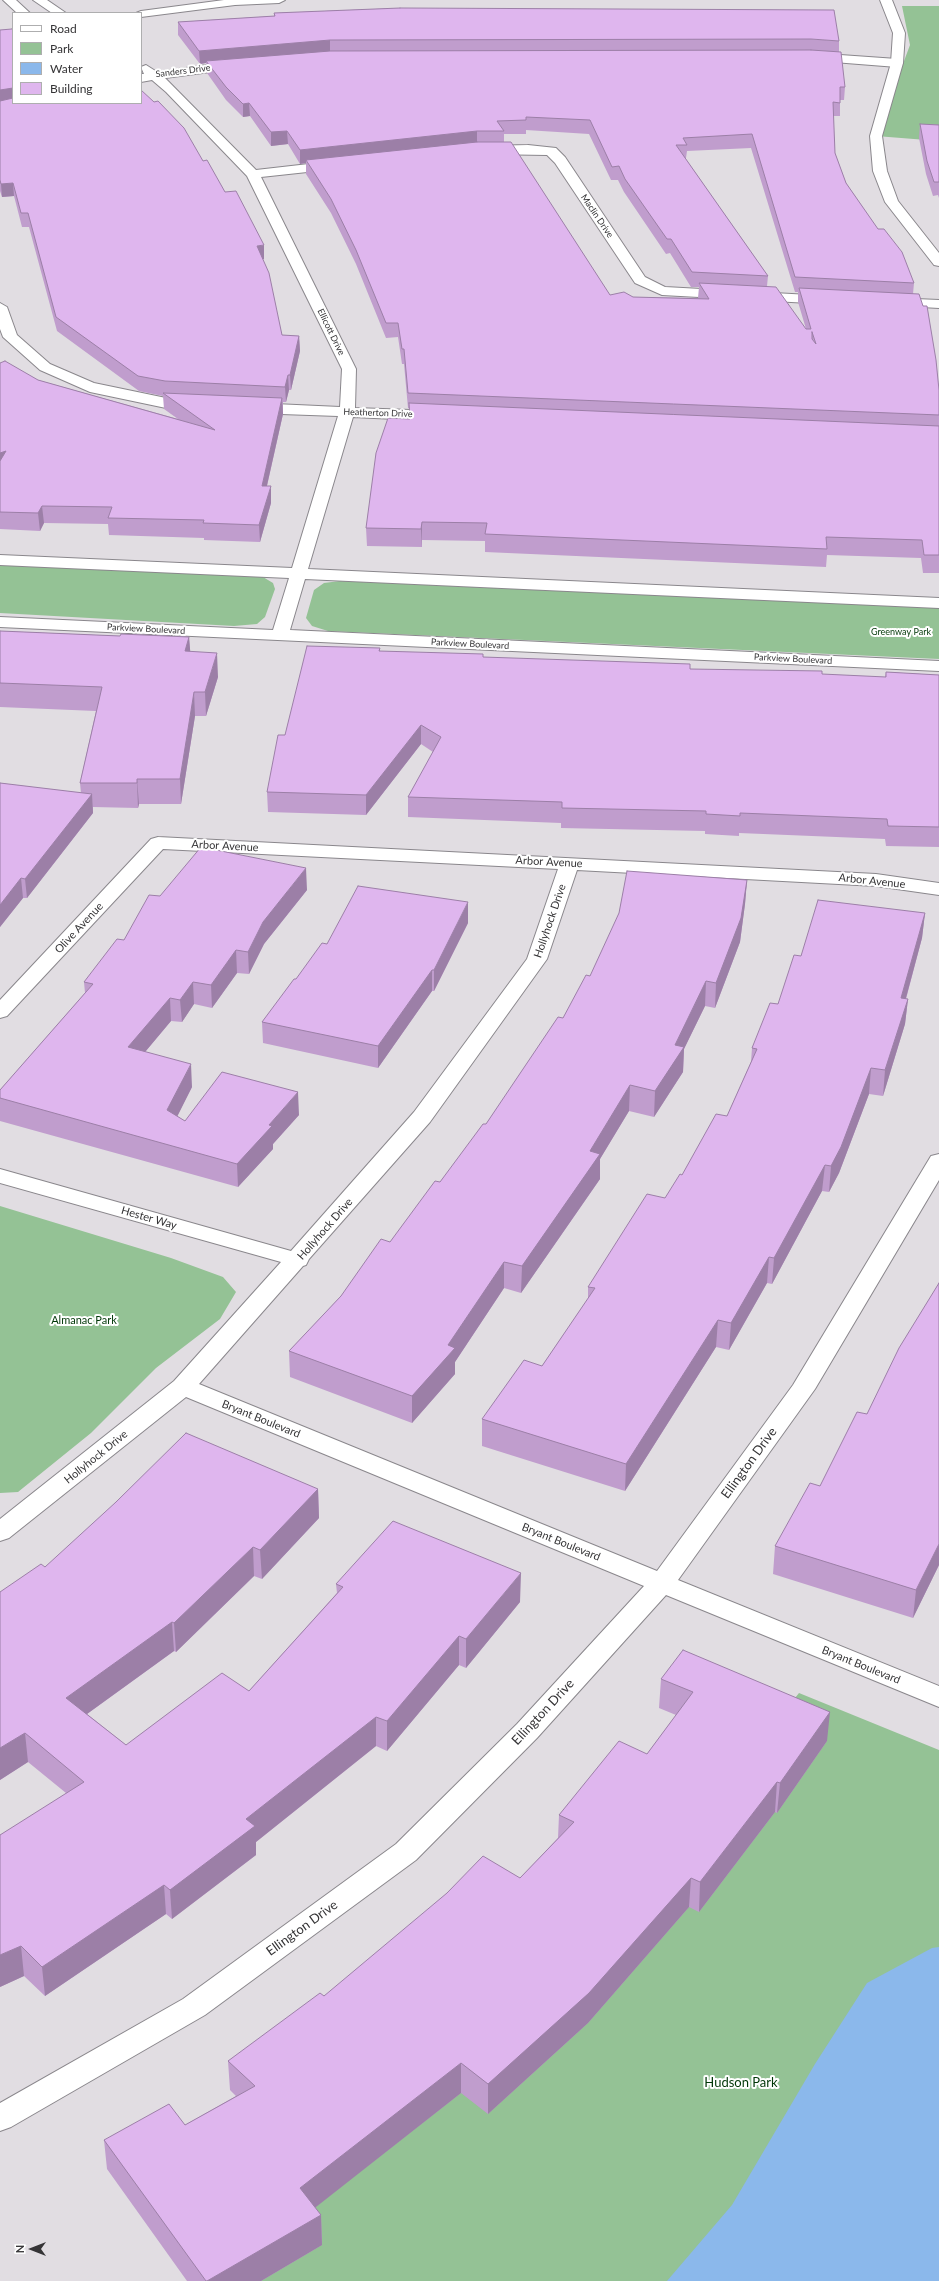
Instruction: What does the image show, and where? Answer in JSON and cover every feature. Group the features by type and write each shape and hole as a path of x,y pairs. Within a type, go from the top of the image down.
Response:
{"street":[{"path":"9,0 23,12"},
{"path":"39,0 58,12"},
{"path":"142,14 235,2 279,0"},
{"path":"886,0 899,33 897,63 876,136 880,171 892,202 939,262"},
{"path":"802,57 897,63"},
{"name":"Sanders Drive","path":"145,75 250,64"},
{"name":"Ellicott Drive","path":"145,75 170,89 253,174 349,369 347,412 280,635"},
{"name":"Maclin Drive","path":"469,151 528,149 551,152 560,160 640,280 662,291 845,300"},
{"path":"253,174 345,164"},
{"path":"876,302 939,304"},
{"path":"0,307 10,337 45,367 90,387 166,403 213,406"},
{"name":"Heatherton Drive","path":"237,407 450,416"},
{"path":"0,560 939,603"},
{"name":"Parkview Boulevard","path":"0,622 939,666"},
{"name":"Arbor Avenue","path":"158,843 570,863 876,880 939,889"},
{"name":"Olive Avenue","path":"0,1012 158,843"},
{"name":"Hollyhock Drive","path":"3,1527 183,1387 298,1260 422,1117 537,960 570,863"},
{"name":"Ellington Drive","path":"0,2118 194,2006 406,1852 527,1731 662,1583 803,1389 939,1161"},
{"name":"Hester Way","path":"0,1176 298,1260"},
{"name":"Bryant Boulevard","path":"183,1387 939,1697"}],"green space":[{"path":"902,6 939,6 939,141 876,136 910,45"},
{"path":"0,564 263,577 273,583 275,589 265,617 257,624 234,626 0,613"},
{"name":"Greenway Park","path":"340,581 939,608 939,659 328,631 312,626 306,618 314,590 324,583"},
{"name":"Almanac Park","path":"0,1206 171,1258 223,1277 236,1292 220,1319 156,1368 91,1433 18,1492 0,1493"},
{"name":"Hudson Park","path":"799,1693 939,1750 939,2281 232,2281 566,1984"}],"water":[{"path":"939,1947 939,2281 667,2281 732,2205 815,2064 867,1983 932,1948"}],"building":[{"path":"400,8 834,10 839,41 811,39 330,40 199,51 178,22 275,16 274,13"},
{"path":"12,29 12,88 0,90 0,30"},
{"path":"811,50 841,52 845,87 840,87 840,103 833,102 835,153 846,183 878,229 884,229 902,252 914,283 795,277 752,134 683,138 687,145 676,145 768,276 692,272 671,239 667,239 625,179 619,166 612,167 590,120 526,117 526,120 497,121 504,131 477,131 300,150 287,131 271,132 249,103 243,104 226,87 206,61 330,51"},
{"path":"142,91 154,102 158,101 184,128 203,161 207,160 225,192 236,191 264,245 257,246 269,273 282,335 299,336 290,375 288,375 285,387 165,381 138,376 56,317 28,213 21,213 13,183 1,184 0,101 12,98 12,104 142,104"},
{"path":"920,124 939,125 939,182 934,182 927,161"},
{"path":"477,142 511,142 610,295 624,292 633,297 709,299 699,283 776,287 806,329 811,329 799,288 919,294 923,306 927,306 936,360 939,390 939,415 408,393 404,349 402,349 398,323 386,323 356,250 331,199 306,160","holes":["812,332 816,344 812,339"]},
{"path":"5,361 38,380 215,430 163,393 282,398 262,486 271,486 259,525 203,523 204,520 108,518 112,507 42,506 38,513 0,512 0,461 6,451 0,453 0,363"},
{"path":"409,403 939,426 939,555 924,555 922,540 826,537 827,549 485,534 487,523 422,522 421,529 366,528 376,453 388,418 410,419"},
{"path":"0,631 189,637 185,651 217,653 205,692 194,692 180,779 137,779 137,783 80,783 102,687 0,683"},
{"path":"307,646 380,648 379,651 483,654 483,657 690,664 690,669 822,671 822,674 886,677 886,672 939,675 939,827 888,826 887,819 740,813 740,816 706,814 706,811 562,808 562,802 408,797 441,737 421,725 366,795 267,792 278,735 285,735"},
{"path":"0,783 92,794 25,879 21,878 0,905"},
{"path":"201,847 306,868 263,922 248,952 236,950 211,985 193,982 180,1000 170,998 128,1047 191,1064 167,1110 185,1121 222,1072 298,1092 269,1125 272,1126 237,1164 0,1098 0,1090 93,984 84,982 117,939 124,940 149,895 160,896"},
{"path":"627,871 747,880 741,918 716,983 706,981 675,1045 684,1047 655,1091 630,1085 590,1151 600,1154 522,1266 504,1262 448,1345 455,1348 412,1396 289,1351 341,1296 381,1239 390,1242 435,1181 440,1182 483,1124 486,1124 558,1017 563,1018 586,975 590,976 619,913"},
{"path":"358,886 468,902 434,970 432,970 378,1046 262,1022 322,943 327,944"},
{"path":"818,900 925,913 901,998 908,999 885,1070 871,1068 841,1147 831,1166 825,1165 774,1258 769,1257 731,1323 718,1320 626,1464 482,1419 524,1360 542,1366 595,1288 588,1287 647,1194 665,1198 680,1174 682,1175 716,1114 727,1116 757,1049 752,1048 770,1003 778,1004 794,955 801,956"},
{"path":"939,1283 939,1544 916,1590 775,1546 810,1483 820,1486 857,1412 867,1414 899,1348"},
{"path":"186,1433 318,1489 260,1550 253,1547 174,1623 172,1622 66,1698 126,1745 222,1673 249,1691 343,1587 336,1584 393,1521 521,1573 466,1639 459,1636 387,1721 376,1717 246,1819 255,1826 170,1890 164,1885 42,1967 21,1946 0,1955 0,1835 84,1782 25,1733 0,1748 0,1592 41,1564 45,1567 116,1502"},
{"path":"683,1650 830,1712 780,1783 777,1782 700,1882 691,1878 589,1993 488,2084 461,2063 300,2188 321,2215 206,2281 104,2140 169,2104 185,2125 255,2086 228,2061 320,1993 324,1996 447,1893 483,1856 520,1878 574,1822 559,1815 619,1741 647,1754 693,1692 661,1679"}]}
